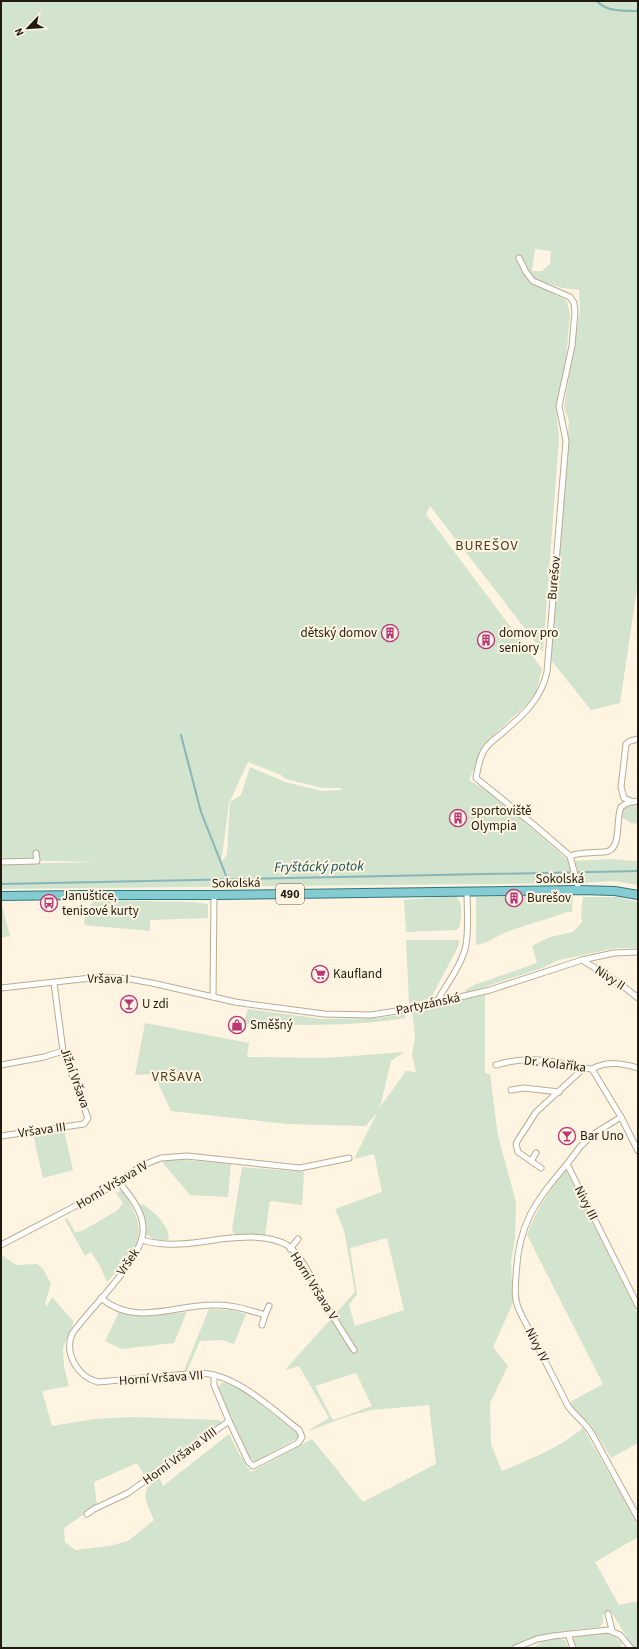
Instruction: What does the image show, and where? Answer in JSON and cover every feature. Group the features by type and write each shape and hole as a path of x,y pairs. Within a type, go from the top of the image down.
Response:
{"main road":[{"name":"Sokolská","path":"1,896 85,894 214,895 467,891 578,886 638,895"}],"street":[{"name":"Burešov","path":"519,258 526,272 533,281 570,297 574,303 575,312 572,346 559,406 566,441 547,672 544,684 536,700 523,715 486,748 480,760 476,778 571,859"},
{"path":"632,802 624,798 621,787 626,744 630,741 638,739"},
{"path":"578,886 571,859 577,853 606,852 612,849 615,844 620,811 623,805 638,801"},
{"path":"1,862 37,861 36,853"},
{"path":"436,1003 465,948 467,933 467,891"},
{"path":"214,895 214,997"},
{"name":"Partyzánská","path":"214,997 256,1005 334,1014 372,1014 397,1011 490,990 582,960 614,953 638,952"},
{"name":"Nivy II","path":"582,960 618,982 638,998"},
{"name":"Vršava I","path":"1,988 100,977 114,977 152,983 214,997"},
{"name":"Jižní Vršava","path":"54,983 63,1051 88,1114 87,1120 84,1124"},
{"path":"1,1065 44,1057 63,1051"},
{"name":"Dr. Kolaříka","path":"496,1065 514,1060 535,1059 592,1069 621,1117 638,1151"},
{"path":"592,1069 611,1063 638,1068"},
{"path":"542,1168 518,1152 516,1144 536,1112 584,1068"},
{"path":"512,1090 524,1088 559,1092"},
{"path":"567,1164 580,1146 592,1135 621,1117"},
{"name":"Vršava III","path":"1,1136 84,1124"},
{"path":"531,1161 536,1153"},
{"name":"Horní Vršava IV","path":"1,1245 53,1219 119,1182 132,1171 143,1165 161,1158 177,1156 300,1168 349,1158"},
{"name":"Nivy III","path":"567,1164 638,1306"},
{"name":"Nivy IV","path":"567,1164 537,1203 526,1221 516,1257 516,1301 520,1312 568,1406 572,1412 586,1425 592,1434 638,1518"},
{"name":"Vršek","path":"72,1334 133,1260 142,1240 143,1226 141,1217 133,1202 119,1182"},
{"name":"Horní Vršava V","path":"142,1240 163,1244 186,1244 230,1238 255,1238 282,1244 290,1248 305,1267 354,1350"},
{"path":"290,1248 298,1239"},
{"path":"101,1298 110,1306 119,1310 138,1314 213,1305 235,1307 265,1315"},
{"path":"262,1325 269,1306"},
{"name":"Horní Vršava VII","path":"72,1334 69,1343 71,1357 83,1375 94,1381 106,1382 199,1373 214,1375 247,1390 302,1434 302,1438 298,1443 253,1466 248,1461 230,1420"},
{"name":"Horní Vršava VIII","path":"87,1514 94,1509 128,1493 230,1420 214,1385 214,1375"},
{"path":"608,1614 612,1630"},
{"path":"515,1648 540,1638 601,1630 612,1630 620,1635 631,1648"},
{"path":"568,1634 573,1648"}],"green space":[{"path":"1,1 638,1 638,582 620,703 591,710 551,660 569,421 564,407 580,311 579,290 563,288 546,283 538,286 567,301 570,315 566,360 556,407 559,438 543,652 430,506 426,514 542,669 536,692 526,705 486,742 469,780 495,796 569,861 575,883 1,889 1,864 101,862 1,860","holes":["535,249 551,251 550,264 542,271 532,271","248,762 281,775 285,779 323,788 341,788 341,790 322,791 285,782 250,767 241,795 230,802 227,854 221,863 229,803"]},
{"path":"638,803 638,824 631,823 621,817 623,808 629,804"},
{"path":"610,859 638,861 638,885 614,881 582,883 575,861"},
{"path":"573,895 572,912 506,932 485,943 476,945 476,897"},
{"path":"455,896 461,905 460,926 457,930 406,932 404,900"},
{"path":"583,897 617,897 638,902 638,948 616,948 559,960 542,968 466,993 465,990 474,985 537,963 532,946 550,937 573,932 582,922 581,913"},
{"path":"94,900 192,902 208,904 208,918 150,920 150,931 84,925 85,914"},
{"path":"1,902 10,936 1,938"},
{"path":"406,940 459,940 459,945 431,998 409,1004"},
{"path":"485,995 485,1073 490,1074 498,1136 516,1202 515,1239 511,1262 513,1303 493,1347 508,1366 490,1403 491,1444 502,1471 555,1447 583,1428 638,1524 638,1537 595,1562 619,1605 638,1601 638,1648 634,1648 611,1612 603,1614 603,1622 600,1627 565,1631 542,1636 509,1648 1,1648 1,1256 16,1265 37,1264 43,1269 51,1284 45,1303 47,1306 52,1297 74,1322 63,1348 64,1367 69,1386 42,1391 52,1426 94,1419 131,1417 219,1420 226,1427 158,1475 143,1474 137,1463 94,1482 97,1505 64,1528 65,1542 75,1550 110,1546 128,1541 154,1520 148,1508 146,1497 148,1487 152,1482 159,1477 163,1486 229,1434 240,1456 251,1472 312,1439 363,1502 436,1464 429,1405 371,1410 346,1417 309,1431 329,1418 299,1366 285,1370 355,1292 344,1230 335,1209 382,1192 374,1154 354,1159 378,1111 366,1126 287,1124 171,1111 154,1074 135,1075 145,1023 249,1043 247,1057 326,1058 404,1052 391,1061 380,1107 406,1071 416,1072 412,1055 415,1036 412,1011","holes":["387,1238 404,1310 355,1326 349,1305 357,1294 350,1248","356,1373 372,1406 333,1420 315,1386"]},
{"path":"248,1009 321,1019 378,1018 405,1014 405,1018 345,1024 243,1024"},
{"path":"64,1130 73,1170 43,1178 33,1134"},
{"path":"174,1159 231,1164 228,1197 190,1195 162,1162"},
{"path":"242,1167 304,1172 302,1205 270,1201 265,1235 234,1234 232,1230"},
{"path":"566,1170 638,1314 638,1443 611,1458 591,1425 574,1410 570,1402 603,1384 527,1235 539,1209"},
{"path":"122,1190 136,1217 139,1229 138,1239 135,1248 128,1258 107,1282 100,1266 91,1252 85,1256 65,1220 67,1218 75,1232 82,1231 118,1210 123,1203 116,1193"},
{"path":"142,1204 163,1222 168,1232 169,1238 167,1240 154,1240 146,1234 145,1219 139,1206"},
{"path":"209,1309 231,1310 246,1314 234,1344 221,1340 200,1341 187,1371 184,1370"},
{"path":"119,1312 144,1316 187,1312 174,1343 121,1349 105,1341"},
{"path":"221,1383 228,1384 247,1394 298,1434 298,1438 255,1461 250,1458 219,1392 218,1388"},
{"path":"604,1632 615,1637 621,1642 622,1648 576,1648 573,1641 576,1636"},
{"path":"556,1638 565,1640 569,1648 533,1648 543,1641"}],"waterway":[{"path":"597,1 601,5 610,9 638,11"},
{"path":"181,735 201,812 227,878"},
{"name":"Fryštácký potok","path":"1,884 638,871"}],"place":[{"name":"dětský domov","path":"390,633"},
{"name":"domov pro seniory","path":"486,640"},
{"name":"sportoviště Olympia","path":"458,818"},
{"name":"Burešov","path":"514,898"},
{"name":"Januštice, tenisové kurty","path":"49,903"},
{"name":"Kaufland","path":"320,974"},
{"name":"U zdi","path":"129,1004"},
{"name":"Směšný","path":"237,1025"},
{"name":"Bar Uno","path":"567,1136"}],"district":[{"name":"BUREŠOV","path":"487,546"},
{"name":"VRŠAVA","path":"177,1077"}]}
